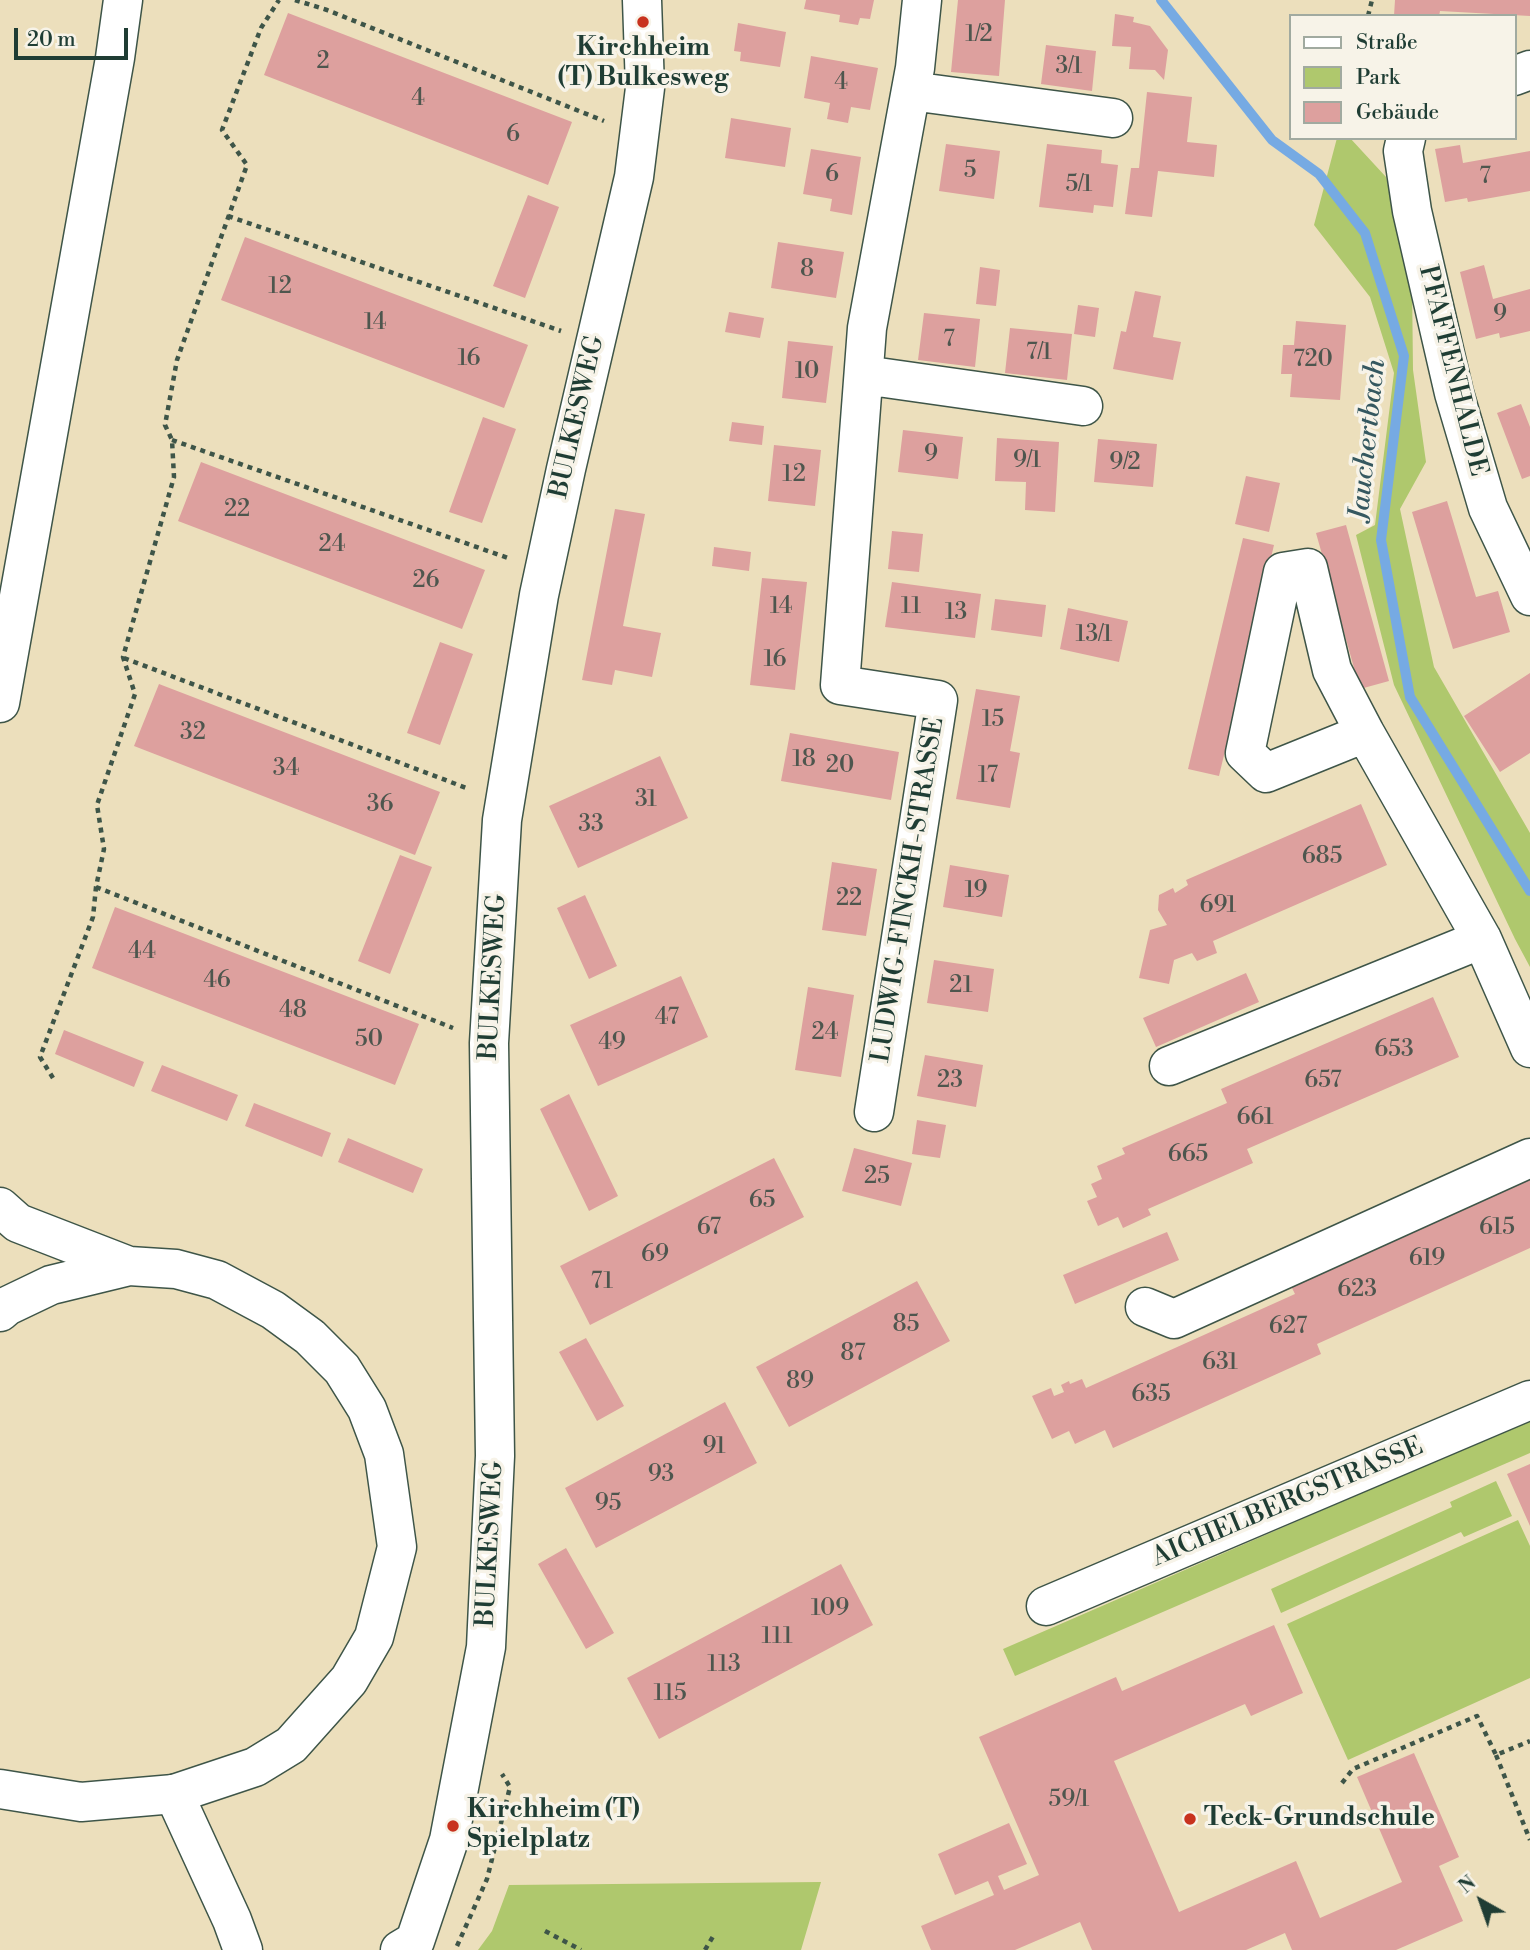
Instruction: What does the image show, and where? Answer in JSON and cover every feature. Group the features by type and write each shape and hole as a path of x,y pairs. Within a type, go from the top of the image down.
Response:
{"street":[{"path":"0,703 115,58 123,0"},
{"name":"BULKESWEG","path":"400,1950 415,1941 450,1840 486,1647 495,1456 489,1042 502,820 539,595 634,177 645,88 642,0"},
{"name":"LUDWIG-FINCKH-STRASSE","path":"874,1112 938,701 840,685 867,328 915,68 922,0"},
{"path":"911,91 1114,118"},
{"name":"PFAFFENHALDE","path":"1406,140 1403,151 1412,211 1454,393 1488,508 1530,596"},
{"path":"864,375 1083,406"},
{"path":"1366,733 1266,773 1245,753 1283,572 1308,568 1332,670 1482,939 1518,977 1530,1048"},
{"path":"1169,1066 1482,939"},
{"path":"1145,1307 1174,1319 1530,1158"},
{"path":"0,1207 18,1223 129,1266"},
{"path":"0,1312 51,1285 129,1266 176,1269 216,1280 273,1310 310,1337 342,1369 367,1409 384,1454 397,1547 374,1637 349,1680 291,1745 255,1767 174,1794 81,1802 0,1789"},
{"name":"AICHELBERGSTRASSE","path":"1046,1606 1530,1400"},
{"path":"174,1794 243,1950"}],"path":[{"path":"53,1078 40,1057 93,917 104,849 97,805 135,694 123,657 174,477 172,440 165,425 177,360 247,165 222,130 261,28 279,0"},
{"path":"295,0 327,10 606,122"},
{"path":"228,216 572,334"},
{"path":"172,440 516,561"},
{"path":"123,657 475,791"},
{"path":"96,887 464,1032"},
{"path":"1342,1783 1353,1769 1477,1716 1496,1755 1530,1840"},
{"path":"1496,1755 1530,1741"},
{"path":"545,1931 579,1950"},
{"path":"705,1950 715,1933"}],"green space":[{"path":"1336,140 1352,140 1386,177 1412,282 1413,370 1426,462 1400,509 1434,667 1530,833 1530,967 1394,685 1356,535 1375,525 1394,373 1370,297 1314,225"},
{"path":"1530,1420 1530,1453 1015,1676 1003,1649"},
{"path":"1496,1481 1512,1516 1464,1537 1461,1532 1281,1613 1271,1589 1452,1507 1450,1502"},
{"path":"1518,1520 1530,1546 1530,1678 1348,1760 1287,1624"},
{"path":"821,1882 801,1950 478,1950 492,1931 509,1885"}],"building":[{"path":"806,0 874,0 870,19 860,18 858,25 839,22 840,15 804,9"},
{"path":"958,0 1005,0 999,76 951,72"},
{"path":"1395,0 1530,0 1530,16 1440,11 1439,14 1394,14"},
{"path":"288,13 572,122 548,185 264,75"},
{"path":"1115,14 1134,17 1133,22 1150,26 1168,50 1164,80 1155,70 1129,69 1131,47 1112,46"},
{"path":"738,23 786,32 780,67 740,61 741,52 734,51"},
{"path":"1046,45 1096,51 1092,91 1041,84"},
{"path":"811,56 878,68 870,110 851,107 848,123 827,119 830,103 804,98"},
{"path":"1147,92 1192,97 1187,142 1217,145 1214,177 1158,171 1152,217 1125,214 1131,168 1139,168"},
{"path":"731,118 791,128 785,167 725,158"},
{"path":"946,144 1000,151 994,199 939,191"},
{"path":"1047,144 1102,150 1101,163 1118,165 1113,207 1094,205 1093,213 1039,207"},
{"path":"1460,145 1463,163 1530,151 1530,191 1468,202 1467,198 1445,202 1435,149"},
{"path":"811,149 861,157 852,215 830,211 832,199 803,194"},
{"path":"528,195 559,207 525,298 493,286"},
{"path":"245,237 528,345 504,408 221,300"},
{"path":"778,242 844,252 836,298 771,288"},
{"path":"1484,265 1493,299 1530,289 1530,331 1500,338 1499,333 1476,339 1460,272"},
{"path":"980,267 1000,270 996,306 976,304"},
{"path":"1135,291 1161,296 1153,337 1181,342 1173,380 1113,369 1121,331 1126,332"},
{"path":"1078,305 1099,308 1095,337 1074,334"},
{"path":"729,312 764,318 760,338 725,332"},
{"path":"924,313 980,319 975,367 918,360"},
{"path":"1296,321 1346,325 1340,400 1290,397 1292,374 1281,374 1283,345 1294,345"},
{"path":"1010,328 1072,334 1067,380 1005,373"},
{"path":"788,341 833,346 826,403 782,398"},
{"path":"1521,404 1530,427 1530,476 1522,479 1497,413"},
{"path":"483,417 516,429 482,523 449,512"},
{"path":"732,422 764,426 762,445 729,441"},
{"path":"903,430 963,437 958,479 898,472"},
{"path":"997,438 1059,442 1055,512 1025,510 1026,482 995,481"},
{"path":"1098,439 1157,444 1153,487 1094,482"},
{"path":"774,445 821,450 815,506 768,501"},
{"path":"201,462 485,570 462,629 178,521"},
{"path":"1246,476 1280,483 1269,532 1235,524"},
{"path":"1447,501 1476,597 1498,591 1510,632 1453,649 1412,512"},
{"path":"615,509 645,514 623,626 661,633 652,677 615,670 612,685 582,680"},
{"path":"1346,525 1389,681 1360,689 1316,533"},
{"path":"892,531 923,534 919,572 888,569"},
{"path":"1243,538 1274,545 1219,776 1188,769"},
{"path":"714,547 751,552 749,571 712,566"},
{"path":"762,578 807,582 795,690 750,685"},
{"path":"892,582 981,594 975,638 885,627"},
{"path":"995,599 1046,605 1042,637 991,630"},
{"path":"1068,608 1128,621 1119,662 1060,649"},
{"path":"440,642 473,654 440,745 407,733"},
{"path":"1530,673 1530,753 1500,772 1464,716"},
{"path":"159,684 440,792 415,855 134,746"},
{"path":"976,689 1020,696 1010,751 1020,753 1010,808 956,799"},
{"path":"790,733 899,752 891,800 781,781"},
{"path":"660,756 688,818 578,868 549,806"},
{"path":"1361,804 1387,865 1213,941 1217,953 1197,961 1192,953 1174,960 1169,984 1139,978 1150,930 1167,925 1158,910 1159,895 1173,888 1175,893 1188,885 1186,880"},
{"path":"400,855 432,867 390,974 358,961"},
{"path":"832,862 877,869 866,936 822,930"},
{"path":"950,865 1009,875 1002,917 943,907"},
{"path":"585,895 617,966 589,979 557,908"},
{"path":"115,907 419,1024 395,1085 92,968"},
{"path":"934,960 994,969 988,1012 927,1003"},
{"path":"1246,973 1259,1002 1156,1047 1143,1018"},
{"path":"681,976 708,1037 598,1086 570,1025"},
{"path":"808,987 854,995 841,1077 795,1070"},
{"path":"1433,997 1459,1057 1247,1149 1253,1163 1148,1209 1151,1215 1123,1228 1118,1217 1098,1226 1087,1201 1097,1197 1091,1184 1102,1179 1097,1166 1125,1154 1122,1148 1227,1103 1221,1089"},
{"path":"64,1030 144,1062 134,1087 55,1054"},
{"path":"925,1055 983,1065 976,1107 917,1096"},
{"path":"162,1065 238,1095 227,1121 151,1091"},
{"path":"569,1094 618,1196 589,1211 540,1109"},
{"path":"254,1103 331,1133 322,1157 245,1126"},
{"path":"917,1120 946,1125 940,1158 912,1154"},
{"path":"348,1138 423,1169 413,1193 338,1162"},
{"path":"854,1148 912,1163 901,1206 842,1191"},
{"path":"774,1158 804,1217 590,1325 560,1266"},
{"path":"1530,1177 1530,1248 1317,1344 1321,1354 1113,1448 1105,1430 1075,1444 1069,1431 1052,1439 1032,1396 1051,1388 1054,1396 1064,1392 1061,1385 1082,1379 1086,1388 1295,1294 1290,1284"},
{"path":"1167,1232 1179,1260 1075,1304 1063,1275"},
{"path":"917,1281 950,1341 789,1427 756,1367"},
{"path":"586,1338 624,1406 597,1421 559,1352"},
{"path":"725,1402 757,1463 596,1548 565,1488"},
{"path":"1530,1464 1530,1526 1507,1474"},
{"path":"566,1548 614,1633 586,1649 538,1564"},
{"path":"841,1564 873,1625 659,1739 627,1678"},
{"path":"1274,1625 1303,1693 1251,1716 1245,1704 1114,1761 1179,1912 1296,1861 1320,1918 1402,1882 1357,1777 1414,1753 1459,1857 1439,1866 1463,1921 1396,1950 1292,1950 1285,1933 1246,1950 1092,1950 1080,1922 1015,1950 931,1950 921,1926 994,1895 988,1881 955,1895 938,1854 1009,1823 1027,1864 998,1876 1004,1890 1039,1875 979,1737 1116,1677 1122,1691"}],"waterway":[{"name":"Jauchertbach","path":"1161,0 1272,140 1319,174 1365,233 1404,356 1381,540 1410,697 1530,891"}],"place":[{"name":"Kirchheim (T) Bulkesweg","path":"643,22"},
{"name":"Teck-Grundschule","path":"1190,1819"},
{"name":"Kirchheim (T) Spielplatz","path":"453,1826"}]}
